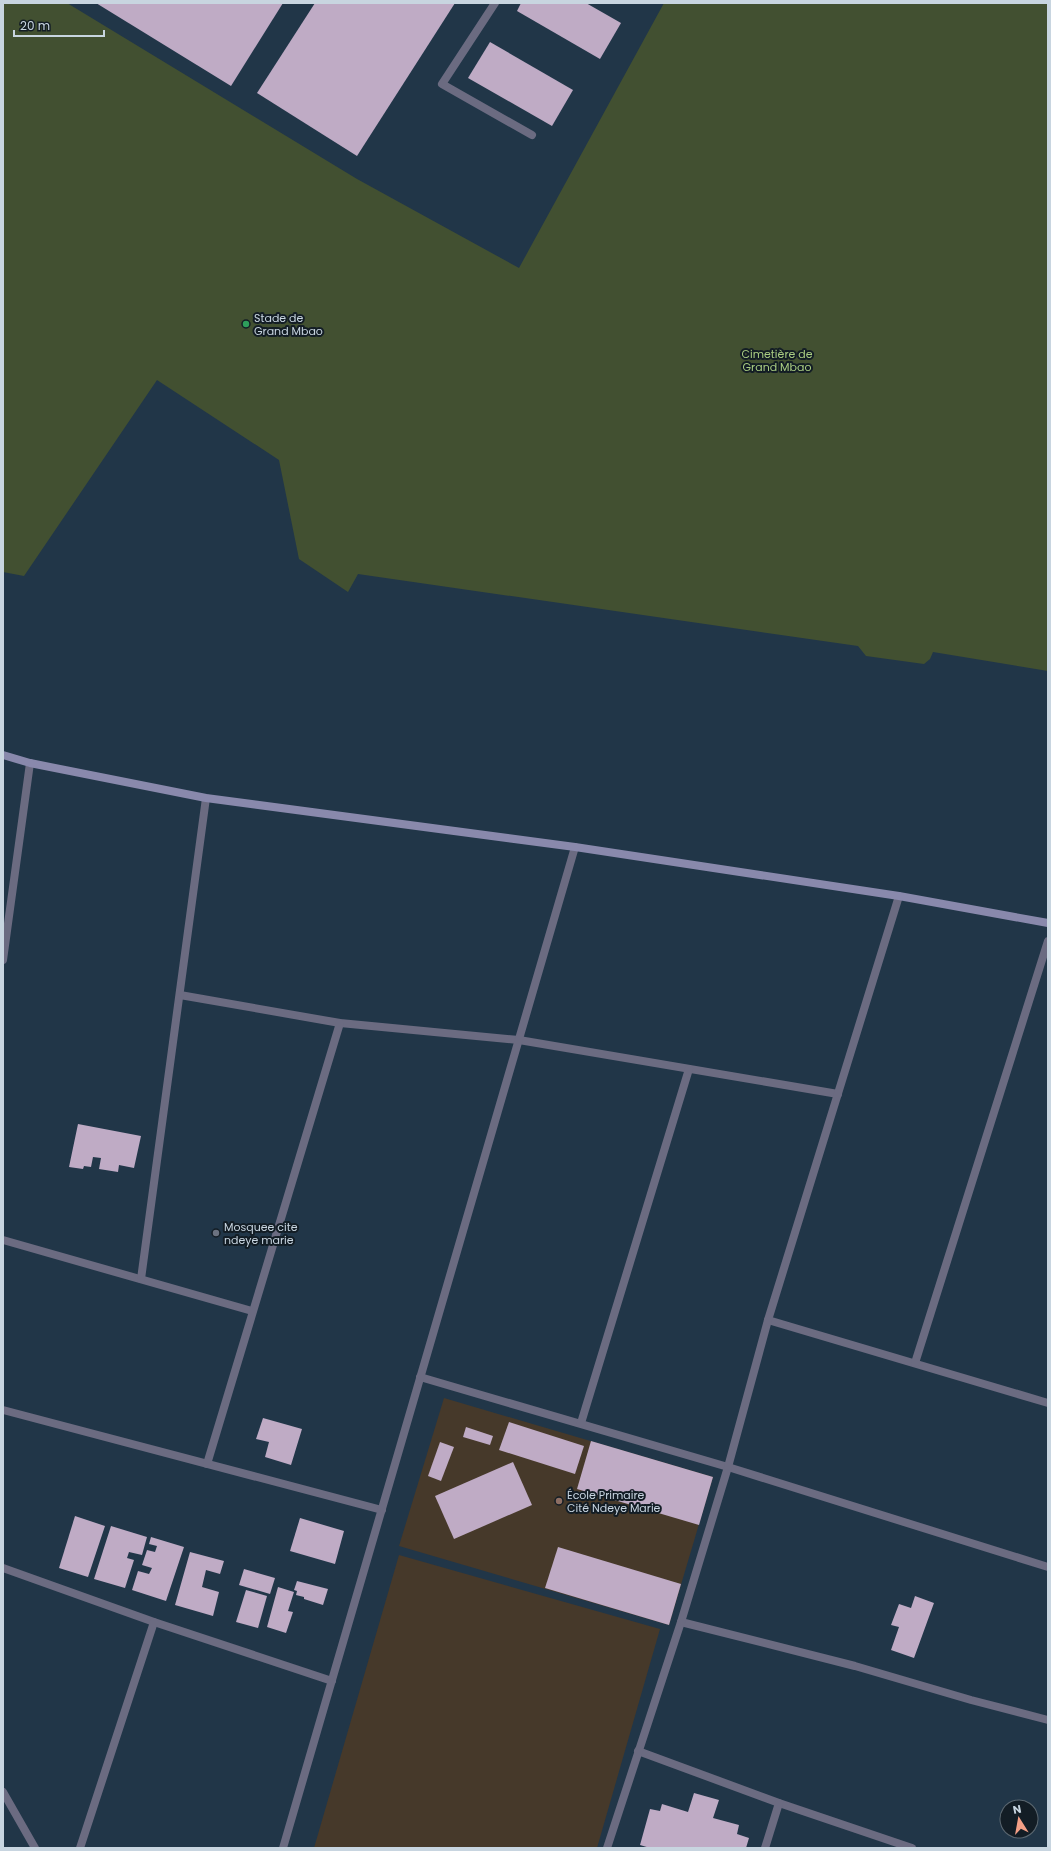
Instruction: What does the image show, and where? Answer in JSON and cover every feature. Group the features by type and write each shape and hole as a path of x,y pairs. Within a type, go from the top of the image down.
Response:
{"street":[{"path":"496,3 442,84 532,135"},
{"path":"3,755 30,764 206,798 575,847 899,896 1048,923"},
{"path":"3,960 30,764"},
{"path":"141,1280 206,798"},
{"path":"283,1848 575,847"},
{"path":"607,1848 728,1467 768,1320 899,896"},
{"path":"915,1363 1048,941"},
{"path":"180,995 340,1023 519,1040 838,1094"},
{"path":"207,1464 340,1023"},
{"path":"581,1423 689,1069"},
{"path":"3,1240 252,1311"},
{"path":"768,1320 1048,1403"},
{"path":"420,1378 581,1423 728,1467 1048,1567"},
{"path":"3,1410 382,1510"},
{"path":"3,1568 154,1622 332,1681"},
{"path":"80,1848 154,1622"},
{"path":"680,1622 855,1666 971,1700 1048,1720"},
{"path":"638,1750 779,1804 912,1848"},
{"path":"3,1792 35,1848"},
{"path":"765,1848 779,1804"}],"shaded area":[{"name":"École Primaire Cité Ndeye Marie","path":"444,1398 713,1477 669,1625 399,1546"},
{"path":"399,1555 660,1629 597,1848 314,1848"}],"green space":[{"name":"Cimetière de Grand Mbao","path":"3,3 67,3 357,179 519,268 664,3 1048,3 1048,671 933,652 930,659 924,664 866,656 858,646 358,574 348,592 299,559 279,460 157,380 24,576 3,572"}],"building":[{"path":"96,3 283,3 231,86"},
{"path":"315,3 455,3 357,156 257,93"},
{"path":"521,3 586,3 621,23 600,59 517,11"},
{"path":"490,42 573,90 552,126 468,78"},
{"path":"78,1124 141,1136 134,1168 119,1165 118,1172 99,1169 101,1158 93,1157 91,1167 84,1166 83,1169 69,1167"},
{"path":"263,1418 302,1429 291,1465 265,1457 269,1442 256,1439"},
{"path":"509,1422 584,1446 575,1474 499,1450"},
{"path":"466,1427 493,1436 490,1445 463,1437"},
{"path":"591,1441 713,1477 699,1525 577,1489"},
{"path":"440,1442 454,1447 441,1481 428,1476"},
{"path":"513,1462 532,1505 454,1539 435,1496"},
{"path":"75,1516 105,1526 88,1577 59,1568"},
{"path":"300,1518 344,1531 335,1564 290,1551"},
{"path":"111,1526 147,1537 142,1555 129,1552 127,1558 134,1560 125,1588 94,1579"},
{"path":"151,1537 184,1547 166,1601 132,1590 138,1571 149,1574 152,1568 142,1565 147,1550 155,1552 157,1546 149,1544"},
{"path":"558,1547 681,1584 669,1625 545,1588"},
{"path":"190,1552 224,1561 220,1574 206,1570 202,1587 219,1592 213,1616 175,1605"},
{"path":"244,1569 275,1578 270,1594 239,1585"},
{"path":"297,1581 328,1589 323,1605 296,1595 297,1591 294,1590"},
{"path":"278,1587 294,1592 288,1611 293,1612 286,1633 267,1627"},
{"path":"246,1590 267,1596 258,1628 236,1622"},
{"path":"915,1596 934,1603 914,1658 891,1650 899,1627 891,1625 899,1604 911,1608"},
{"path":"694,1793 719,1800 713,1818 739,1825 737,1834 749,1838 746,1848 650,1848 640,1845 650,1809 660,1811 662,1804 688,1812"}],"place":[{"name":"Stade de Grand Mbao","path":"246,324"},
{"name":"Mosquee cite ndeye marie","path":"216,1233"},
{"name":"École Primaire Cité Ndeye Marie","path":"559,1501"}]}
